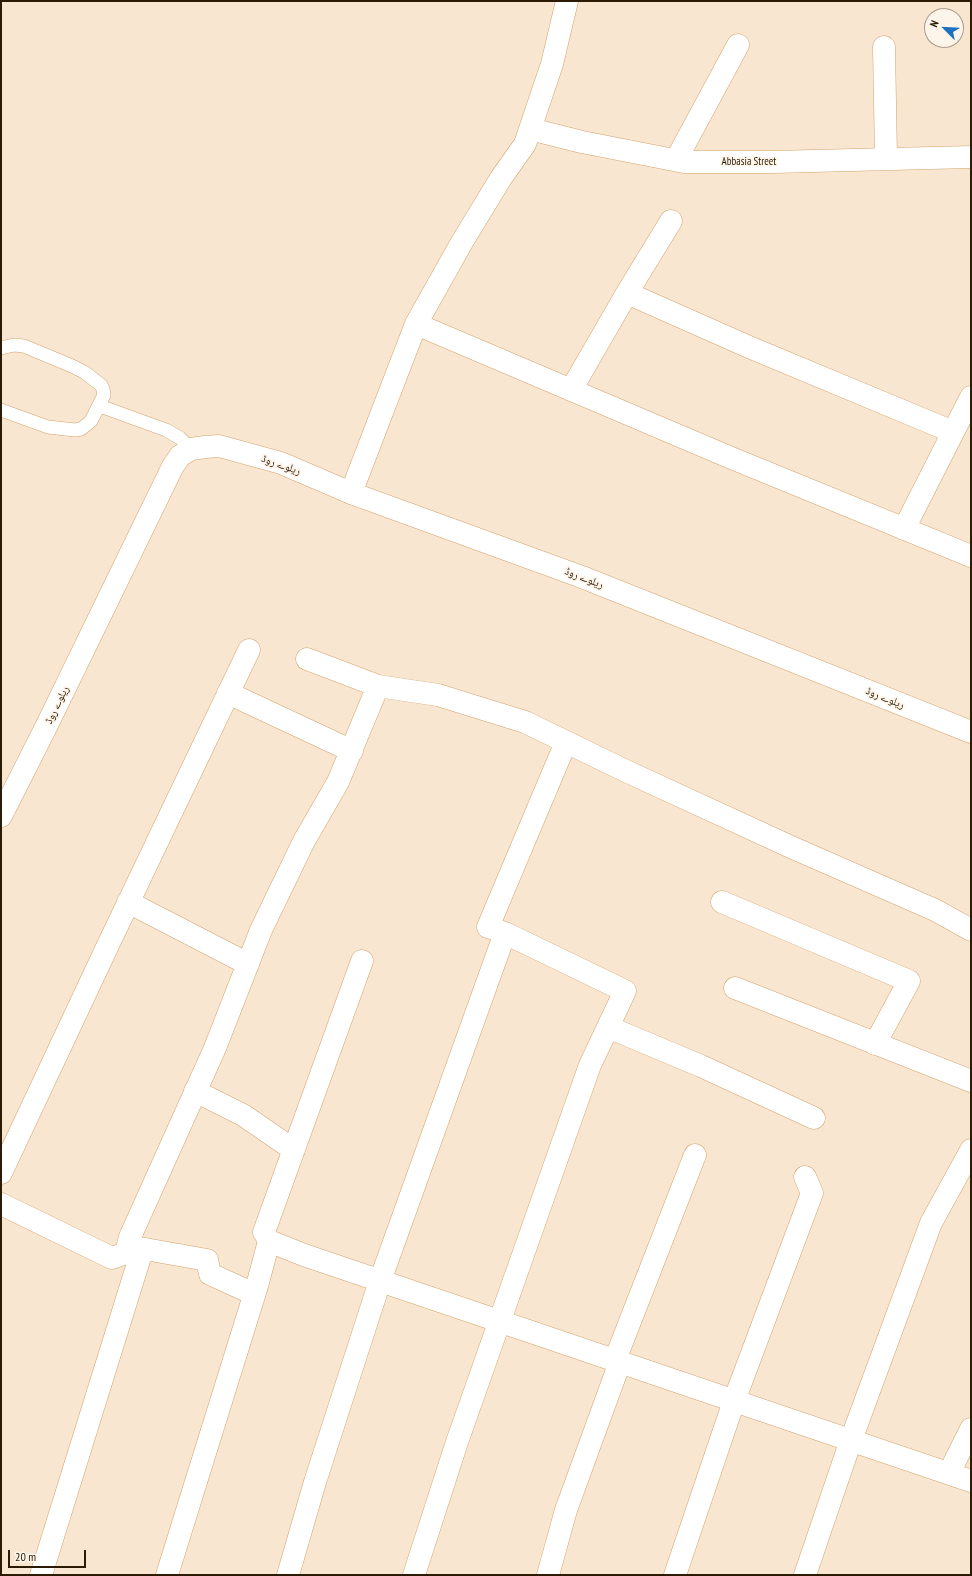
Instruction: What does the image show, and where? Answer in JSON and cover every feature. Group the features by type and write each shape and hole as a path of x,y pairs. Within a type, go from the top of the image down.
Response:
{"street":[{"path":"351,493 416,324 462,242 501,178 525,144 552,64 567,1"},
{"path":"676,160 738,45"},
{"path":"884,47 886,158"},
{"name":"Abbasia Street","path":"530,129 582,142 684,162 773,162 971,156"},
{"path":"570,390 671,221"},
{"path":"627,293 749,347 953,432"},
{"path":"416,324 729,457 971,556"},
{"path":"904,529 971,397"},
{"name":"ریلوے روڈ","path":"1,816 173,466 180,456 191,449 219,446 280,463 351,493 582,577 971,732"},
{"path":"1,1173 128,902 249,650"},
{"path":"307,659 378,686 438,695 525,722 790,847 934,910 971,930"},
{"path":"127,1250 130,1237 215,1048 261,930 304,841 338,782 378,686"},
{"path":"228,693 352,751"},
{"path":"414,1575 457,1442 590,1065 624,991 505,933 488,927 566,742"},
{"path":"128,902 248,964"},
{"path":"722,902 908,981 875,1044"},
{"path":"288,1575 315,1482 380,1281 505,933"},
{"path":"362,960 264,1232 269,1241 304,1255 380,1281 971,1481"},
{"path":"735,988 971,1081"},
{"path":"608,1027 701,1066 814,1118"},
{"path":"195,1091 243,1115 294,1150"},
{"path":"805,1575 851,1440 931,1222 971,1150"},
{"path":"548,1575 566,1510 617,1361 696,1155"},
{"path":"675,1575 734,1400 812,1193 805,1177"},
{"path":"1,1204 112,1258 127,1250 207,1260 210,1274 254,1294"},
{"path":"167,1575 269,1241"},
{"path":"41,1575 140,1258 127,1250"},
{"path":"949,1473 971,1429"}],"lane":[{"path":"1,348 14,345 24,346 42,353 84,372 104,389 104,395 100,406 91,421 81,429 58,429 48,427 1,410"},
{"path":"100,406 166,430 180,438 191,449"}]}
